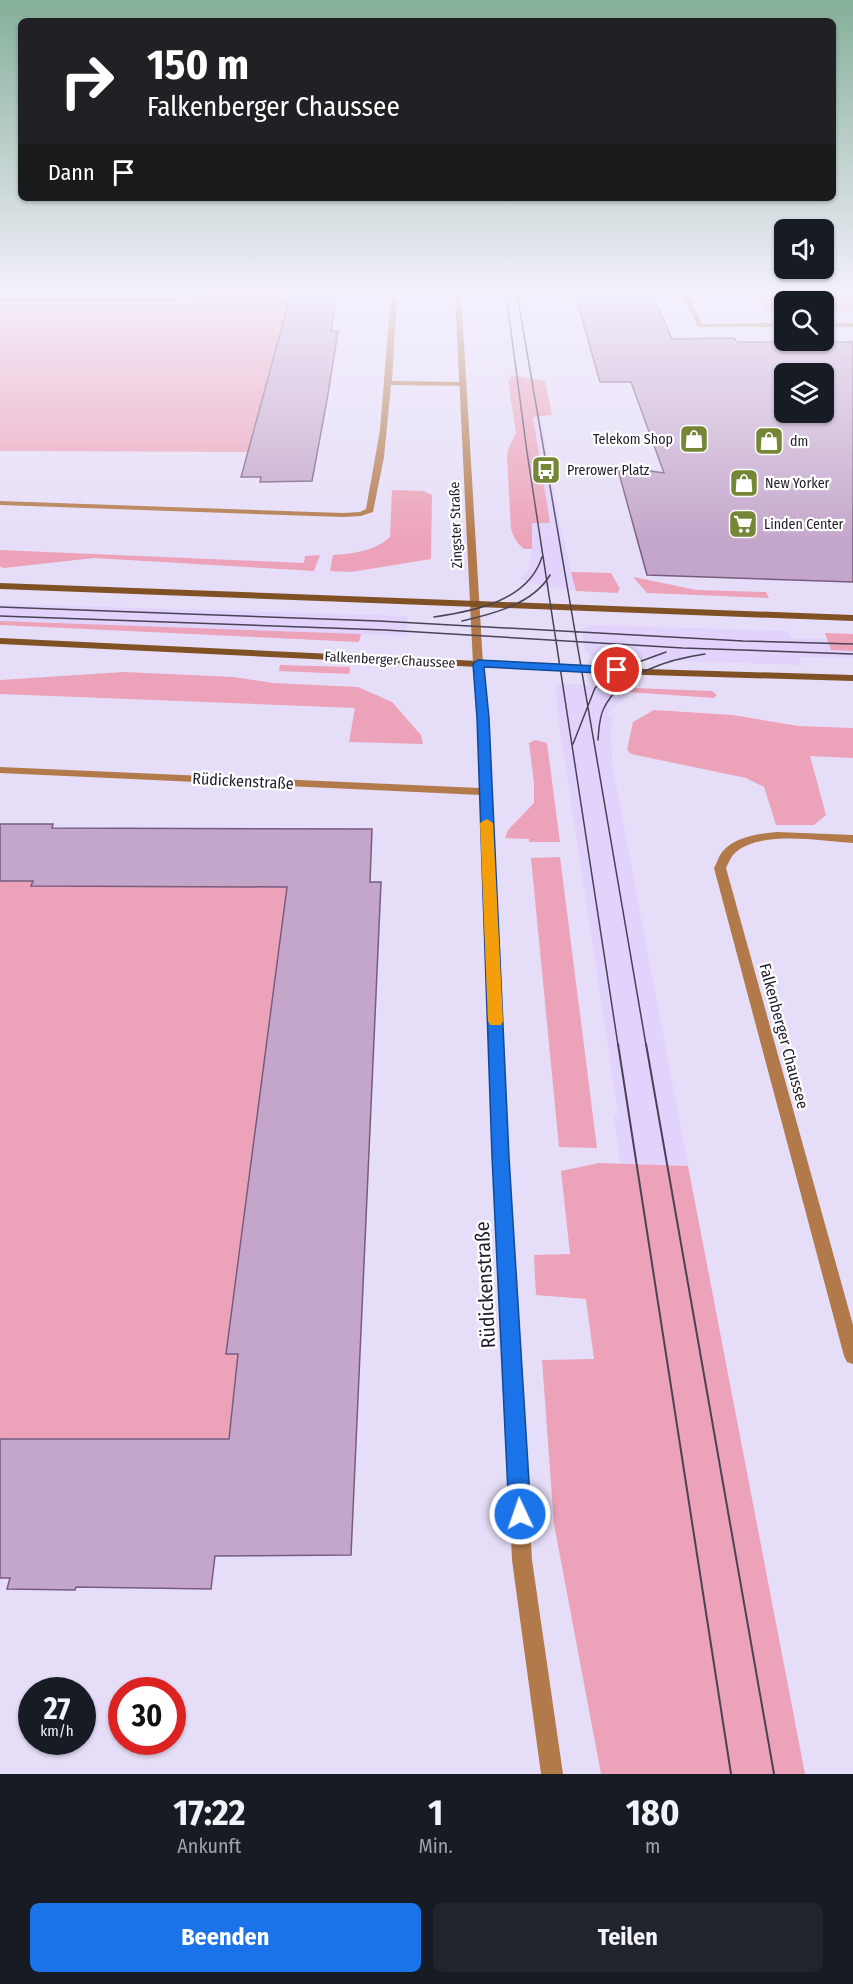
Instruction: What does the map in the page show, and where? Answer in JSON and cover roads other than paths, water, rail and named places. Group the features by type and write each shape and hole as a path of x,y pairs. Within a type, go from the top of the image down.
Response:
{"main road":[{"path":"0,585 853,618"},
{"name":"Falkenberger Chaussee","path":"0,641 478,664 853,678"}],"street":[{"path":"0,503 361,514 370,510 376,486 387,377"},
{"name":"Zingster Straße","path":"464,377 473,604 478,664"},
{"path":"387,383 464,384"},
{"name":"Rüdickenstraße","path":"478,664 522,1560 552,1774"},
{"name":"Rüdickenstraße","path":"0,770 486,792"},
{"name":"Falkenberger Chaussee","path":"853,839 771,836 750,839 732,846 722,859 720,868 853,1356"}],"tram line":[{"path":"517,377 547,580"},
{"path":"531,377 575,632"},
{"path":"434,617 482,607 512,594 535,572 542,557"},
{"path":"547,580 550,575"},
{"path":"462,621 511,606 533,593 547,580"},
{"path":"547,580 554,631"},
{"path":"0,607 379,621 554,631"},
{"path":"0,616 385,630 556,640"},
{"path":"554,631 575,632"},
{"path":"554,631 556,640"},
{"path":"575,632 743,641 853,644"},
{"path":"575,632 577,642"},
{"path":"556,640 577,642"},
{"path":"556,640 618,1045"},
{"path":"577,642 853,654"},
{"path":"577,642 588,706"},
{"path":"588,706 595,688 617,670 666,652"},
{"path":"598,740 602,712 612,696 622,686 634,677 662,664 705,654"},
{"path":"573,744 588,706"},
{"path":"588,706 646,1045"},
{"path":"618,1044 731,1774"},
{"path":"646,1044 774,1774"}],"place":[{"name":"Telekom Shop","path":"694,439"},
{"name":"dm","path":"769,441"},
{"name":"Prerower Platz","path":"546,470"},
{"name":"New Yorker","path":"744,483"},
{"name":"Linden Center","path":"743,524"}]}
